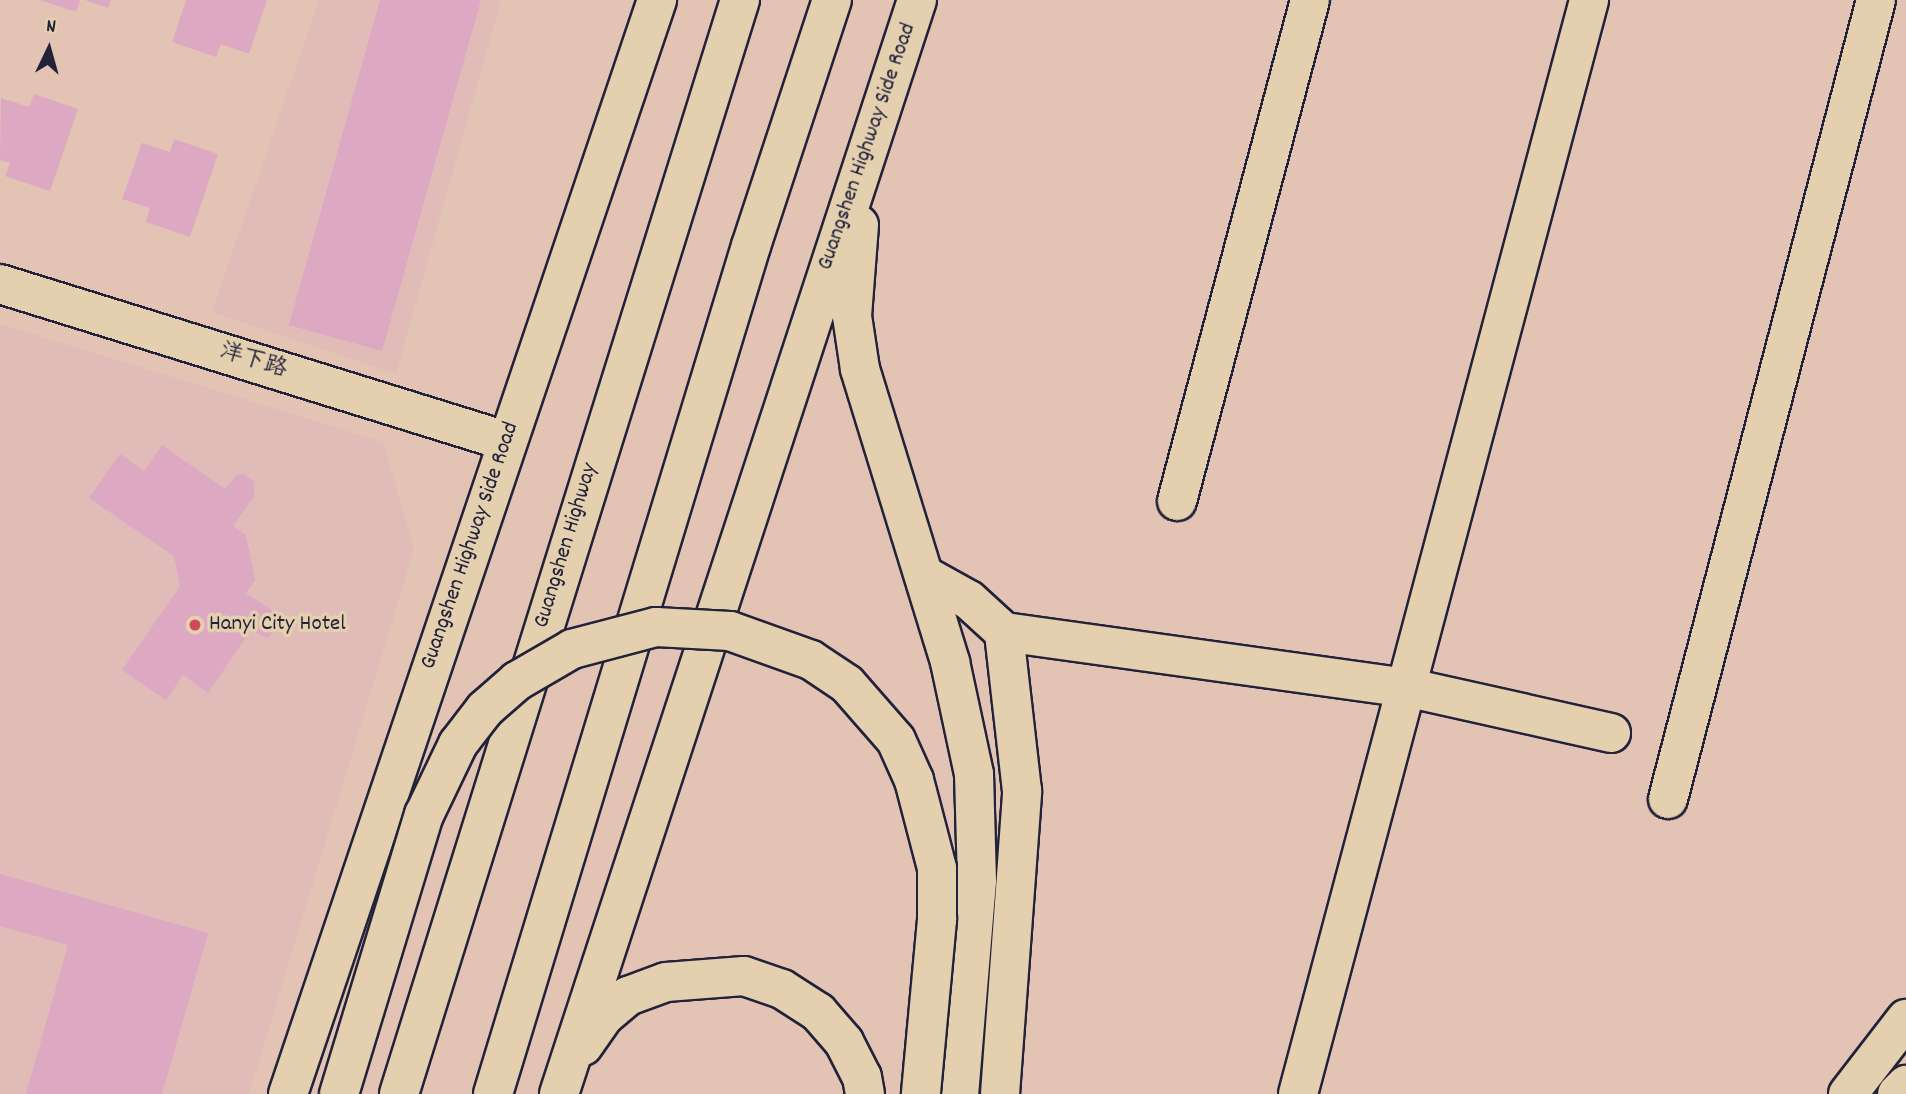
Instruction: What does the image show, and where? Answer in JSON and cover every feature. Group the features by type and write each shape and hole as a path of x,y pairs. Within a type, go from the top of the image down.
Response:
{"main road":[{"name":"Guangshen Highway Side Road","path":"288,1094 506,441 657,0"},
{"path":"678,188 715,0"},
{"name":"Guangshen Highway","path":"399,1094 678,188 740,0"},
{"path":"492,1094 751,246 832,0"},
{"name":"Guangshen Highway Side Road","path":"563,1081 878,112 918,0"},
{"path":"1177,501 1310,0"},
{"path":"1298,1094 1410,688 1589,0"},
{"path":"1668,799 1876,0"},
{"path":"878,112 853,257 852,316 860,369 925,575 965,719 978,827 959,1094"},
{"name":"洋下路","path":"0,284 506,441"},
{"path":"925,575 969,600 1004,632 1410,688 1611,733"},
{"path":"339,1094 424,815 458,744 485,709 517,681 572,649 656,627 730,631 811,660 847,684 896,740 918,793 937,868 937,920 921,1094"},
{"path":"1000,1094 1022,790 1004,632"},
{"path":"563,1081 603,1017 628,996 666,982 744,976 782,989 818,1012 845,1042 862,1077 865,1094"},
{"path":"1848,1094 1906,1019"},
{"path":"1898,1094 1906,1085"}],"shaded area":[{"path":"319,0 501,0 396,374 212,312"},
{"name":"Hanyi City Hotel","path":"0,324 383,442 414,549 249,1094 0,1094"}],"building":[{"path":"40,0 80,0 76,12"},
{"path":"85,0 111,0 108,8"},
{"path":"186,0 267,0 249,54 221,44 216,57 172,42"},
{"path":"380,0 481,0 382,351 289,325"},
{"path":"34,94 78,109 50,191 5,176 10,163 0,160 1,98 29,107"},
{"path":"174,139 218,154 190,237 146,222 150,208 122,199 142,143 170,152"},
{"path":"162,445 225,489 236,476 243,474 254,482 254,496 233,526 246,535 255,580 246,593 276,613 281,626 267,638 251,630 208,693 183,675 166,700 122,670 180,586 174,556 89,498 120,454 144,471"},
{"path":"0,874 208,933 162,1094 26,1094 68,945 0,926"}],"place":[{"name":"Hanyi City Hotel","path":"195,625"}]}
